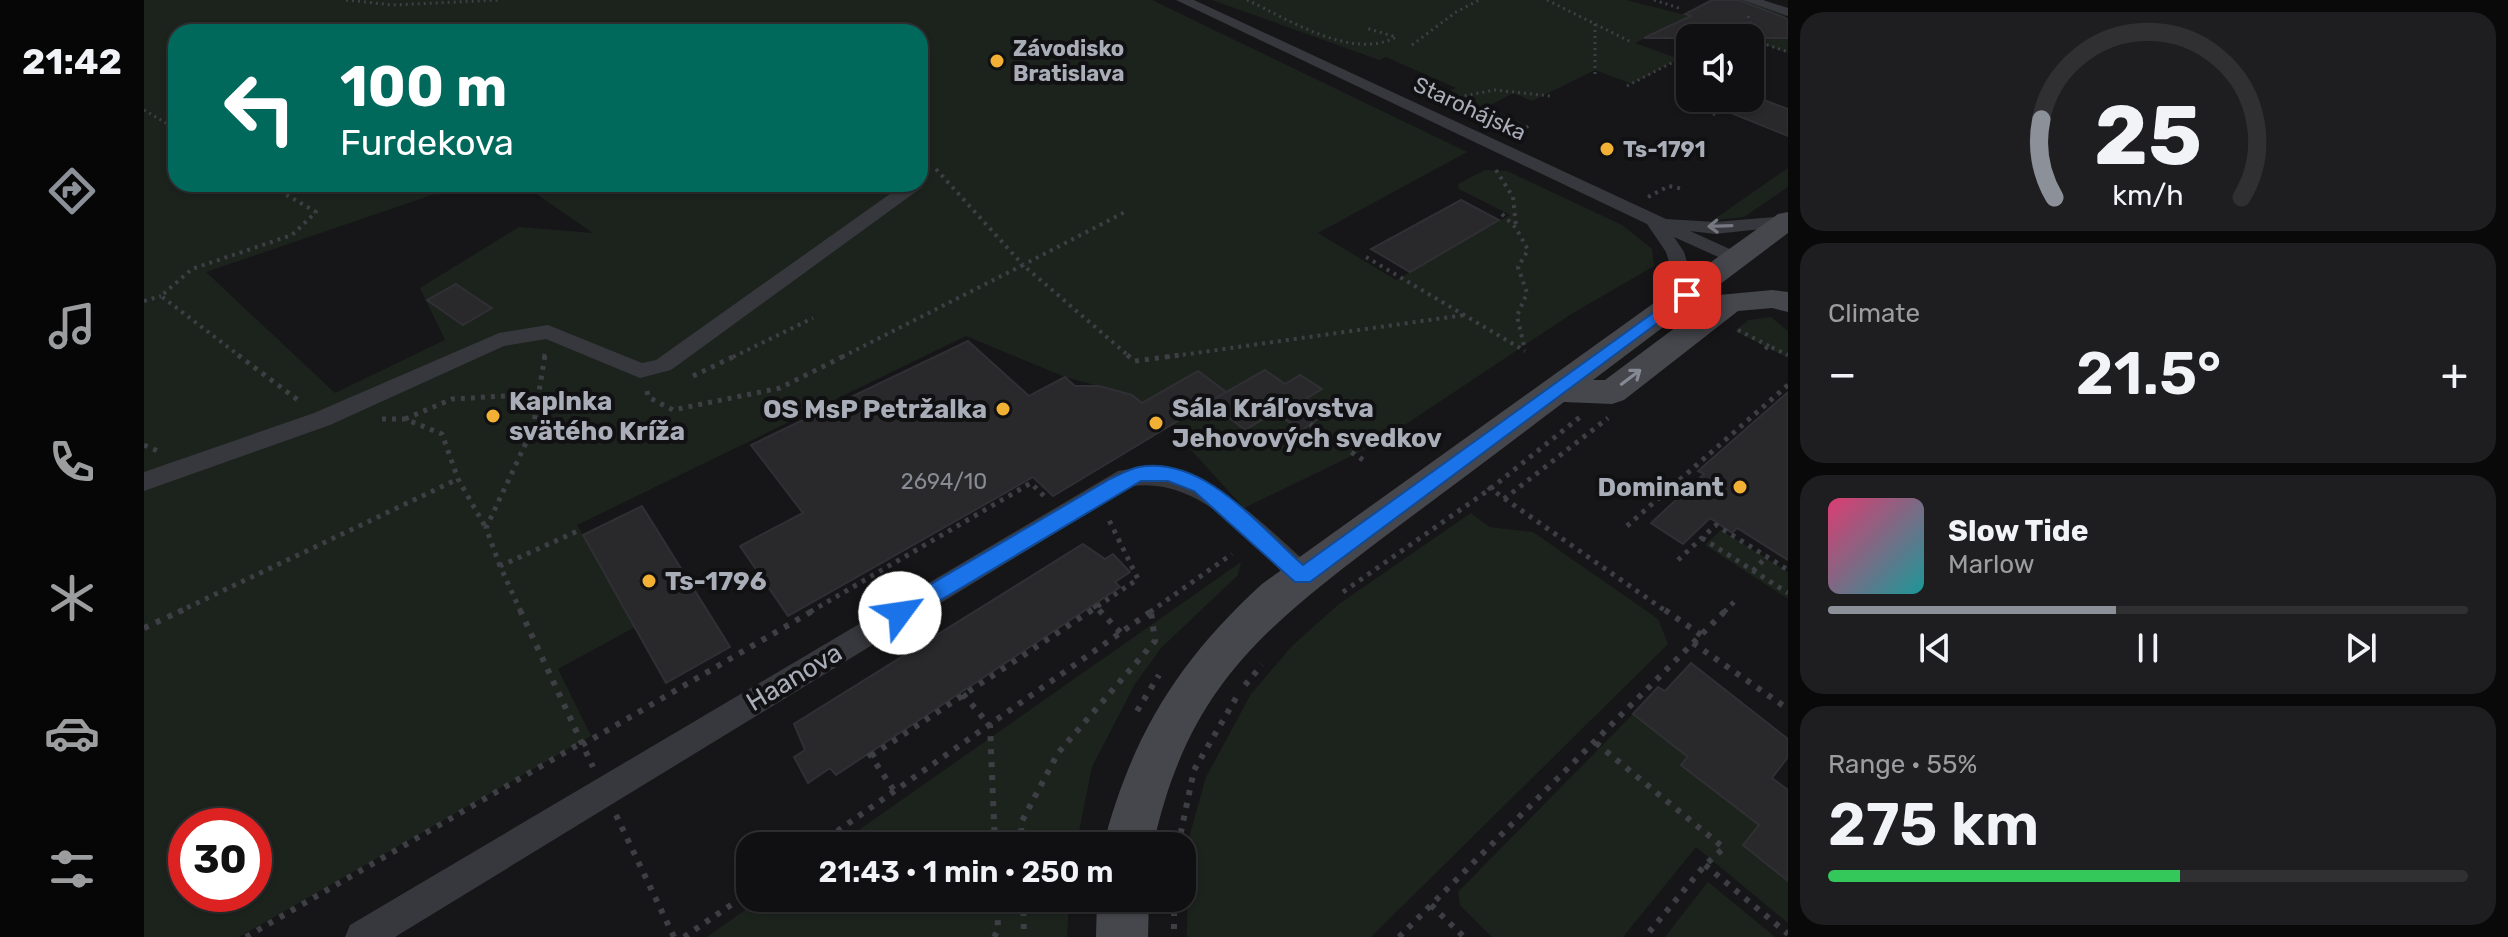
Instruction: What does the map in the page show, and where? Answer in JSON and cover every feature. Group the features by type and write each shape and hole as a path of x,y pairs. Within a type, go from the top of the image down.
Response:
{"street":[{"name":"Starohájska","path":"1183,0 1736,259"},
{"path":"1749,0 1788,12"},
{"path":"144,482 322,419 499,340 548,332 640,371 663,365 904,192"},
{"path":"1654,221 1715,228 1788,221"},
{"path":"1654,221 1675,252 1687,295"},
{"path":"1132,832 1146,777 1180,705 1223,646 1276,596 1316,589 1455,465 1788,221"},
{"path":"1736,259 1788,282"},
{"path":"1558,390 1612,392 1730,302 1772,299 1788,302"},
{"name":"Haanova","path":"362,937 1127,478 1158,473 1200,486 1316,589"},
{"path":"1122,937 1123,912"}],"path":[{"path":"346,0 420,5 499,0"},
{"path":"1247,0 1335,39 1382,44 1396,37 1366,28"},
{"path":"1412,45 1456,12 1479,0"},
{"path":"1547,0 1631,42"},
{"path":"1654,0 1682,9"},
{"path":"1595,24 1595,74"},
{"path":"1764,44 1788,52"},
{"path":"1627,86 1676,61"},
{"path":"1436,101 1466,91 1529,91 1550,96"},
{"path":"144,110 168,124"},
{"path":"1713,115 1718,112"},
{"path":"1511,135 1529,126"},
{"path":"1490,158 1513,197 1516,228"},
{"path":"936,169 1023,265 1135,361 1465,315"},
{"path":"1647,197 1669,186 1683,189"},
{"path":"144,301 161,296 192,269 292,235 316,212 282,192"},
{"path":"662,390 648,397 673,410 780,388 1125,212"},
{"path":"1366,257 1525,351 1517,316 1527,293 1518,267 1528,250 1516,228 1502,214"},
{"path":"161,296 322,419 405,419 442,434 458,479 486,528 500,566 674,937"},
{"path":"689,377 813,318"},
{"path":"1729,325 1788,355"},
{"path":"486,528 533,428 548,332"},
{"path":"1627,526 1788,385"},
{"path":"1316,589 1490,489 1612,392"},
{"path":"405,419 419,409 483,393 539,394"},
{"path":"1310,424 1366,462"},
{"path":"1455,465 1701,635"},
{"path":"144,628 458,479"},
{"path":"246,937 1031,483 1064,515"},
{"path":"895,792 870,754 1138,579 1107,514"},
{"path":"1678,560 1716,525 1788,570"},
{"path":"500,566 580,530"},
{"path":"1702,538 1788,593"},
{"path":"836,832 1232,554"},
{"path":"1753,571 1767,556"},
{"path":"1399,937 1737,599"},
{"path":"1095,606 1121,633"},
{"path":"1021,832 1021,823 1058,753 1155,641 1151,612"},
{"path":"1693,643 1788,709"},
{"path":"1181,832 1194,770 1240,690 1268,659"},
{"path":"963,694 990,726 994,832"},
{"path":"1596,743 1724,848 1705,865 1645,937"},
{"path":"1705,865 1788,934"},
{"path":"684,937 736,902"},
{"path":"1431,905 1464,937"},
{"path":"994,937 998,930 997,912"},
{"path":"1023,912 1024,937"},
{"path":"1174,912 1174,937"}],"shaded area":[{"path":"144,0 1152,0 1467,152 1318,233 1396,280 1510,215 1459,189 1458,184 1485,170 1507,171 1622,225 1652,249 1654,266 1573,313 1376,444 1244,508 1169,426 1132,395 1065,377 966,336 577,525 635,627 558,669 591,736 239,937 144,937","holes":["168,24 928,24 928,192 534,192 593,233 519,227 420,288 445,340 335,393 206,272 441,192 168,192"]},
{"path":"1212,0 1626,0 1705,20 1742,1 1788,15 1776,25 1788,38 1788,53 1764,45 1764,24 1676,24 1676,30 1667,27 1635,43 1676,58 1676,61 1632,84 1595,70 1532,101 1513,93 1487,107 1529,126 1515,133 1435,97 1456,88 1386,57 1379,60"},
{"path":"1788,168 1788,187 1744,217 1717,220 1716,218"},
{"path":"1771,317 1788,331 1788,358 1735,331 1748,320"},
{"path":"1471,513 1489,527 1533,532 1658,619 1668,644 1371,937 1187,937 1188,912 1196,912 1196,832 1191,832 1206,777 1251,694 1293,645 1339,604"},
{"path":"1721,530 1788,572 1788,599 1705,545"},
{"path":"1241,562 1238,575 1161,648 1135,684 1092,767 1079,832 856,832"},
{"path":"1633,714 1676,747 1692,752 1682,765 1772,810 1743,845 1788,881 1788,923 1696,847 1623,937 1492,937 1460,905 1458,892"},
{"path":"1708,882 1775,937 1665,937"},
{"path":"742,912 1068,912 1067,937 707,937"}],"building":[{"path":"1712,0 1739,0 1788,19 1788,38 1764,38 1764,24 1676,24 1676,38 1644,38 1691,16 1685,14"},
{"path":"1764,100 1788,109 1788,136 1729,112 1764,112"},
{"path":"1461,200 1499,220 1410,272 1371,249"},
{"path":"456,284 492,308 463,325 427,300"},
{"path":"968,341 1029,396 1065,377 1075,386 1099,386 1132,395 1142,403 1198,371 1226,392 1053,496 1033,477 788,616 740,546 803,513 751,445"},
{"path":"1265,370 1285,384 1300,375 1322,389 1306,399 1325,414 1301,431 1275,412 1245,430 1209,402"},
{"name":"Dominant","path":"1788,392 1788,560 1737,528 1732,533 1710,518 1683,544 1651,523 1704,474 1698,471"},
{"name":"Ts-1796","path":"642,506 730,647 666,683 583,535"},
{"path":"1083,544 1105,559 1113,554 1130,572 1115,582 1120,587 836,775 830,768 808,783 794,757 805,750 794,724"},
{"path":"1691,663 1788,739 1788,757 1772,778 1788,790 1788,881 1743,845 1759,825 1681,765 1688,757 1633,714 1658,687 1665,691"}],"place":[{"name":"Závodisko Bratislava","path":"997,61"},
{"name":"Ts-1791","path":"1607,149"},
{"name":"OS MsP Petržalka","path":"1003,409"},
{"name":"Kaplnka svätého Kríža","path":"493,416"},
{"name":"Sála Kráľovstva Jehovových svedkov","path":"1156,423"},
{"name":"Dominant","path":"1740,487"},
{"name":"Ts-1796","path":"649,581"}],"route":[{"path":"900,613 1116,484 1140,474 1169,474 1200,486 1303,576 1687,295"}]}
